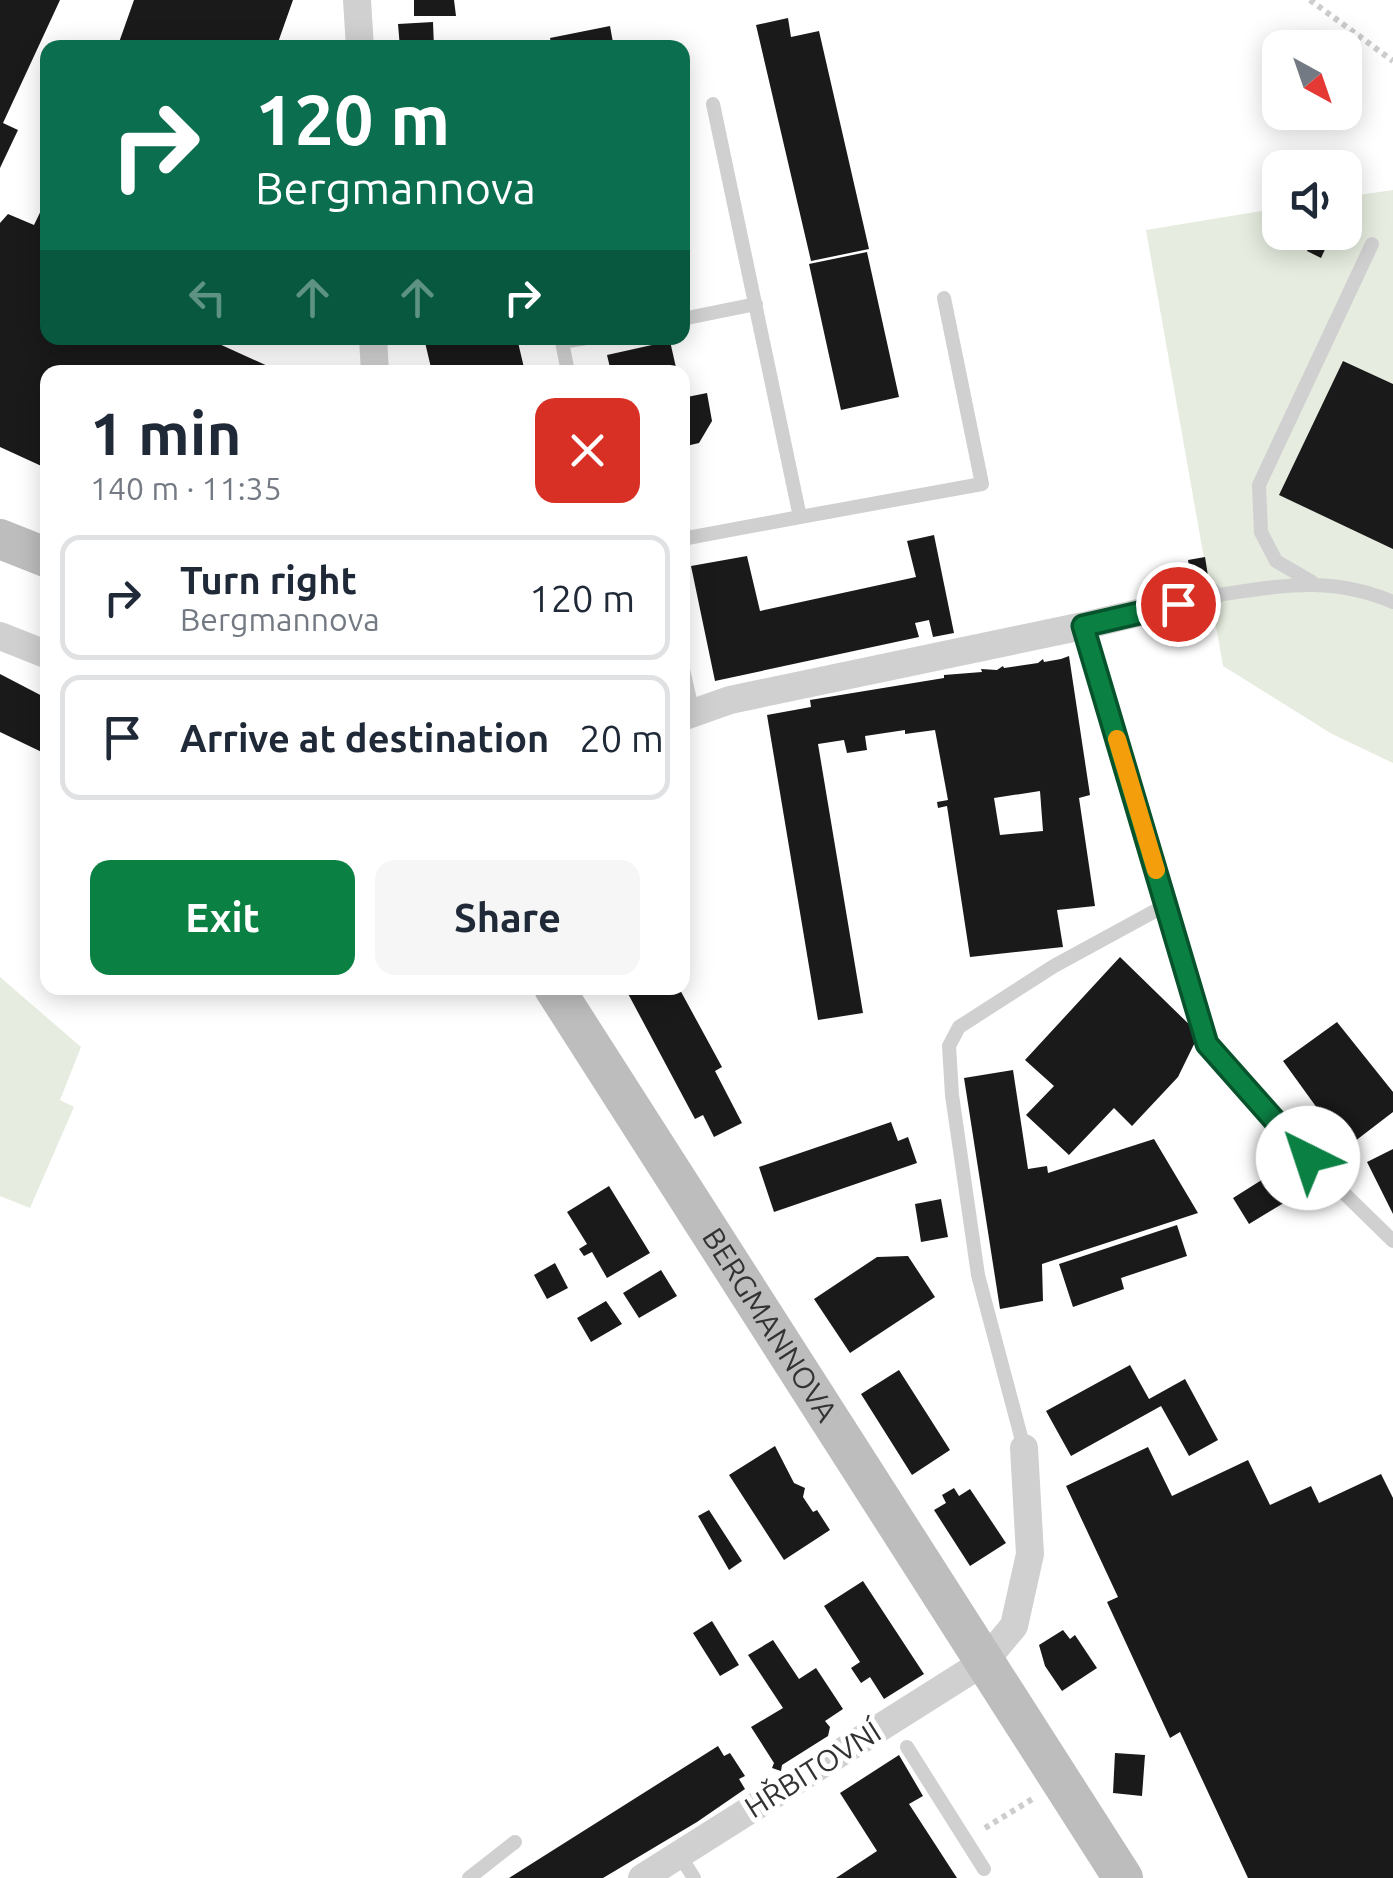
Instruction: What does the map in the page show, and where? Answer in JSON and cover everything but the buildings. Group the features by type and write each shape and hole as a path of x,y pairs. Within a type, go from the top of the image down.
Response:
{"street":[{"path":"357,0 360,40"},
{"path":"0,539 40,555"},
{"path":"690,714 730,700 1210,596"},
{"path":"0,636 40,652"},
{"name":"BERGMANNOVA","path":"558,995 1123,1878"},
{"path":"984,1662 1014,1626 1030,1554 1024,1448"},
{"name":"HŘBITOVNÍ","path":"642,1878 687,1866 984,1662"}],"lane":[{"path":"713,104 800,517"},
{"path":"1372,244 1259,485 1260,532 1276,561 1312,582 1393,602"},
{"path":"690,538 982,484 944,298"},
{"path":"690,316 756,304"},
{"path":"1210,596 1312,582"},
{"path":"1083,626 1207,1044 1308,1158 1393,1241"},
{"path":"1024,1448 978,1275 948,1046 958,1027 1054,966 1166,906"},
{"path":"907,1747 984,1870"},
{"path":"469,1878 515,1842"}],"path":[{"path":"1310,0 1393,60"},
{"path":"978,1832 1034,1797"}],"shaded area":[{"path":"1393,190 1393,763 1332,734 1223,666 1146,230 1262,211 1262,250 1362,250 1362,195"},
{"path":"0,977 81,1047 60,1100 74,1107 30,1208 0,1196"}],"slow traffic":[{"path":"1117,739 1156,870"}],"route":[{"path":"1178,604 1083,626 1207,1044 1308,1158"}]}
